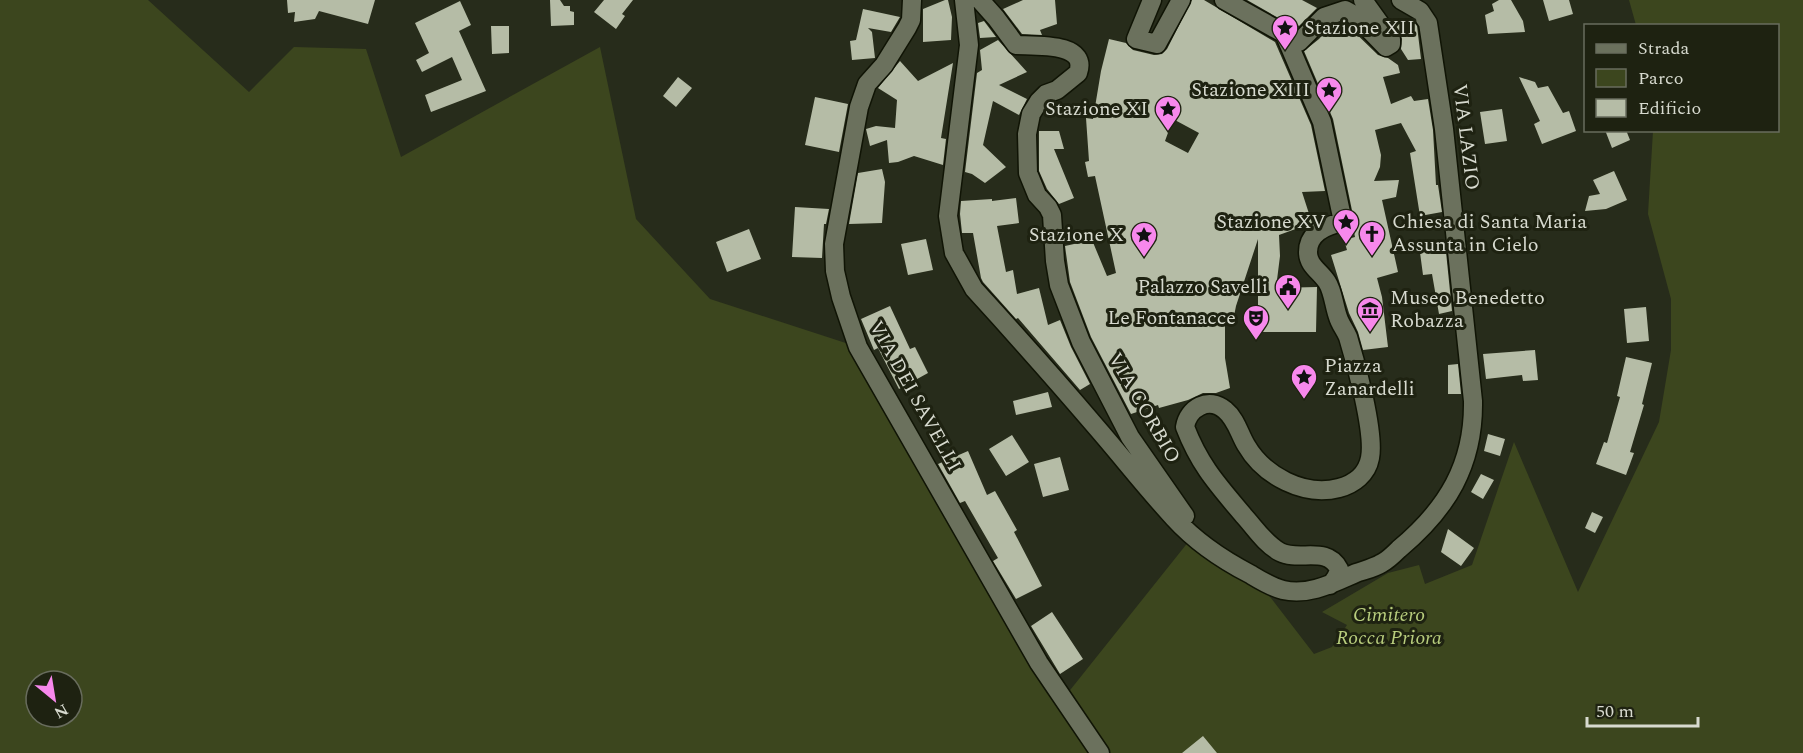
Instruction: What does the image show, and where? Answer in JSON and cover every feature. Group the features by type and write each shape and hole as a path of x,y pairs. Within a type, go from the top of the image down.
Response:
{"street":[{"name":"VIA DEI SAVELLI","path":"912,0 911,20 884,65 867,84 859,107 834,244 835,271 841,297 858,347 1038,663 1100,753"},
{"path":"964,0 969,45 948,216 954,253 974,289 1174,519 1193,536 1239,568 1282,590 1321,589 1336,579 1339,569 1335,562 1324,555 1290,555 1275,549 1218,487 1199,459 1185,427 1186,420 1198,407 1206,404 1225,410 1233,419 1245,444 1258,462 1291,484 1310,490 1323,491 1344,486 1362,476 1370,459 1370,430 1347,335 1338,318 1327,282 1318,274 1309,256 1309,244 1315,235 1321,229 1343,222 1322,122 1284,33"},
{"name":"VIA CORBIO","path":"980,0 1016,45 1059,48 1071,52 1080,61 1078,73 1057,90 1046,94 1031,114 1027,134 1028,173 1037,195 1052,214 1059,285 1081,342 1130,437 1182,513 1193,536"},
{"path":"1152,0 1136,39 1157,44 1181,0"},
{"path":"1224,0 1299,42 1324,17 1346,10 1356,16 1386,47 1391,45 1389,36 1363,0"},
{"name":"VIA LAZIO","path":"1330,585 1383,563 1436,513 1457,482 1465,463 1474,422 1444,129 1428,23 1420,11 1401,0"}],"green space":[{"name":"Cimitero Rocca Priora","path":"0,0 148,0 249,92 294,47 366,49 401,157 600,47 636,219 710,299 858,347 1063,699 1193,536 1254,576 1314,654 1332,647 1347,625 1322,612 1388,573 1419,565 1425,584 1472,565 1514,442 1578,592 1659,422 1671,350 1671,299 1648,214 1653,132 1779,132 1779,24 1636,24 1629,0 1803,0 1803,753 0,753"}],"building":[{"path":"287,0 375,0 368,24 319,11 315,19 294,22 295,12 288,13"},
{"path":"550,0 560,0 564,6 570,6 570,11 574,12 574,25 551,26"},
{"path":"604,0 633,0 622,14 625,16 616,29 594,12"},
{"path":"948,0 952,17 951,40 923,42 923,9"},
{"path":"1023,0 1055,0 1057,24 1040,30 1042,35 1022,34 1003,9"},
{"path":"1192,0 1204,0 1275,42 1311,125 1325,191 1302,192 1312,223 1279,235 1280,256 1276,288 1317,287 1316,332 1258,332 1258,239 1233,321 1225,323 1225,358 1230,388 1216,393 1203,393 1188,400 1159,408 1158,405 1131,414 1091,337 1070,282 1065,246 1092,240 1107,276 1116,273 1095,176 1088,177 1085,162 1089,161 1086,118 1093,119 1109,39 1126,43 1133,50 1154,55 1162,54 1167,49","holes":["1173,119 1199,133 1188,153 1165,141"]},
{"path":"1247,0 1302,0 1317,8 1299,26 1284,16 1282,20"},
{"path":"1499,0 1511,0 1523,21 1525,32 1488,34 1485,15 1494,11 1492,4"},
{"path":"1543,0 1569,0 1573,14 1549,21"},
{"path":"460,1 471,25 459,31 486,91 431,112 425,95 462,80 452,57 422,72 416,60 429,53 415,23"},
{"path":"863,9 900,17 891,32 868,28 872,32 875,58 852,60 850,41 856,40"},
{"path":"1412,20 1417,26 1421,59 1408,60 1401,49 1402,39 1394,23"},
{"path":"984,21 996,37 980,38 978,23"},
{"path":"1344,22 1378,55 1398,65 1400,73 1383,77 1391,104 1411,96 1414,101 1428,99 1433,130 1436,185 1438,185 1442,212 1420,216 1410,153 1416,151 1401,123 1375,130 1381,155 1380,167 1374,181 1399,180 1396,197 1382,200 1398,272 1377,278 1382,297 1388,347 1363,350 1331,255 1347,250 1344,240 1355,237 1354,220 1333,119 1304,51 1330,27 1336,28"},
{"path":"491,26 509,26 509,53 492,54"},
{"path":"998,40 1027,72 999,85 1027,99 1019,115 993,101 983,145 1006,167 985,183 965,172 977,73 982,70 980,50"},
{"path":"900,61 918,81 953,63 941,138 946,139 943,165 914,156 889,163 887,140 870,146 866,129 876,126 895,128 897,100 878,88"},
{"path":"678,77 692,88 676,107 663,96"},
{"path":"1519,77 1535,82 1538,88 1548,86 1563,113 1569,111 1576,131 1542,144 1534,124 1540,121"},
{"path":"815,97 848,104 839,152 805,145"},
{"path":"1502,109 1507,141 1485,144 1480,112"},
{"path":"1039,131 1059,131 1064,149 1054,149 1074,198 1059,204 1047,189 1039,171"},
{"path":"1606,132 1627,132 1630,140 1612,148"},
{"path":"882,169 885,182 882,223 849,224 858,173"},
{"path":"1614,171 1627,200 1606,209 1585,211 1589,196 1600,194 1593,180"},
{"path":"1016,198 1019,223 997,226 1006,272 1013,270 1017,294 1039,288 1048,325 1060,320 1090,384 1080,390 1018,318 1016,319 983,282 973,233 962,233 961,201"},
{"path":"795,207 829,209 826,224 824,224 822,258 792,257"},
{"path":"749,229 761,259 727,272 716,242"},
{"path":"926,239 933,270 908,275 901,244"},
{"path":"1445,242 1452,311 1439,314 1432,274 1423,275 1419,245"},
{"path":"890,306 910,349 915,347 928,373 899,389 878,348 874,350 861,319"},
{"path":"1646,307 1649,341 1627,343 1624,309"},
{"path":"1535,350 1538,380 1523,381 1522,375 1486,379 1483,354"},
{"path":"1626,357 1652,363 1642,404 1644,405 1630,452 1634,453 1626,475 1596,464 1604,442 1607,443 1620,397 1617,396"},
{"path":"1458,364 1461,394 1448,394 1448,365"},
{"path":"1048,392 1052,407 1016,415 1013,401"},
{"path":"1488,434 1505,439 1500,456 1484,451"},
{"path":"1012,435 1029,462 1006,476 989,449"},
{"path":"968,451 987,495 995,491 1017,530 1014,532 1042,586 1016,599 993,561 998,558 965,501 960,503 938,464"},
{"path":"1060,457 1069,490 1043,497 1034,464"},
{"path":"1481,474 1494,480 1483,499 1471,492"},
{"path":"1592,512 1603,517 1595,533 1585,528"},
{"path":"1448,529 1474,548 1461,566 1441,552"},
{"path":"1052,612 1083,659 1060,674 1031,626"},
{"path":"1203,736 1217,753 1182,753"}],"place":[{"name":"Stazione XII","path":"1285,51"},
{"name":"Stazione XIII","path":"1329,113"},
{"name":"Stazione XI","path":"1168,132"},
{"name":"Stazione XV","path":"1346,245"},
{"name":"Chiesa di Santa Maria Assunta in Cielo","path":"1372,257"},
{"name":"Stazione X","path":"1144,258"},
{"name":"Palazzo Savelli","path":"1288,310"},
{"name":"Museo Benedetto Robazza","path":"1370,333"},
{"name":"Le Fontanacce","path":"1256,341"},
{"name":"Piazza Zanardelli","path":"1304,400"}]}
